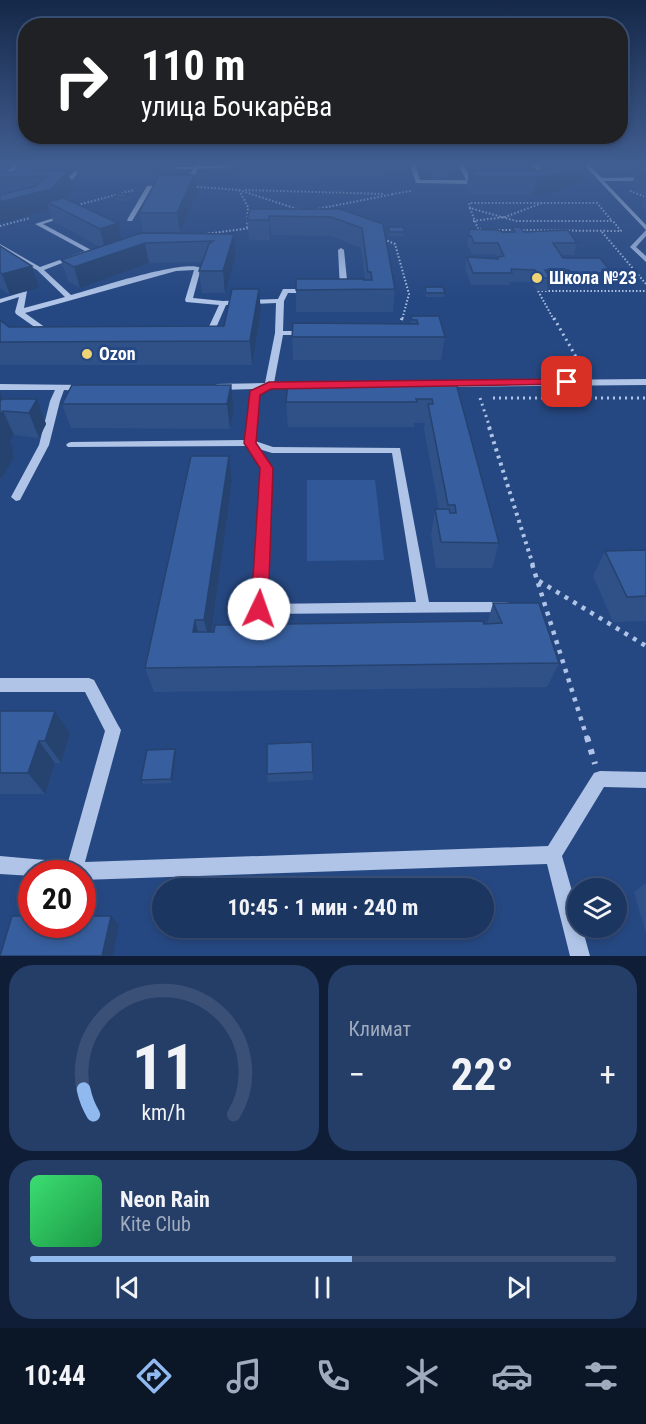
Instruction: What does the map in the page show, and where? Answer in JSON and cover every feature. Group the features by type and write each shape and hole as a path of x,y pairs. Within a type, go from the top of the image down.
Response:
{"street":[{"path":"130,220 137,209"},
{"path":"626,209 646,230 633,247 646,260"},
{"path":"39,269 90,251 38,224 66,212"},
{"path":"0,246 39,269 71,299"},
{"path":"332,290 344,290 341,250"},
{"path":"19,312 176,269 198,268 189,300 223,303 280,301"},
{"path":"269,386 279,333 280,301 286,291 321,290"},
{"path":"0,301 24,293 19,312"},
{"path":"198,335 209,335 223,303"},
{"path":"19,312 52,335 63,335"},
{"path":"279,333 311,333"},
{"path":"436,384 646,382"},
{"path":"210,387 317,385"},
{"path":"269,386 254,393 250,443 267,468 259,609 519,607"},
{"path":"0,387 95,388"},
{"path":"15,497 44,445 55,401 62,388"},
{"path":"71,445 250,443 272,450 396,450 423,607"},
{"path":"0,685 89,685 113,730 77,860"},
{"path":"579,956 553,855 600,779 646,780"},
{"path":"96,870 553,855"},
{"path":"0,865 18,866"}],"path":[{"path":"66,212 77,209"},
{"path":"247,228 248,209"},
{"path":"296,209 313,215"},
{"path":"294,216 303,211 316,209"},
{"path":"470,209 478,229 621,231 602,209"},
{"path":"472,209 516,221 613,221"},
{"path":"473,221 506,218 529,209"},
{"path":"0,226 33,217"},
{"path":"196,235 256,227"},
{"path":"601,231 646,284"},
{"path":"374,236 394,244 409,294 399,332"},
{"path":"590,382 538,291 646,291"},
{"path":"600,779 480,398 646,398"},
{"path":"538,580 646,646"}],"shaded area":[{"path":"307,480 375,480 384,560 307,561"}],"building":[{"path":"60,209 87,209 118,223 100,229"},
{"path":"141,209 179,209 177,213 139,213"},
{"path":"250,209 340,209 383,224 395,289 296,290 296,279 372,280 371,272 368,272 362,228 331,217 269,216 269,220 247,220"},
{"path":"388,227 403,227 405,232 390,232"},
{"path":"512,227 520,227 524,232 568,230 577,243 553,243 563,258 600,258 612,273 571,273 569,270 545,270 550,278 540,278 535,270 511,269 512,273 473,273 467,257 498,259 504,256 498,243 474,243 469,236 469,229 515,232"},
{"path":"141,233 234,234 223,271 199,271 209,244 213,241 145,243 74,267 61,260"},
{"path":"0,246 32,266 2,274 0,272"},
{"path":"425,287 443,287 445,293 426,293"},
{"path":"232,289 259,289 250,341 0,342 0,320 9,327 224,326"},
{"path":"411,316 439,316 445,337 292,337 293,323 418,324 417,320 412,320"},
{"path":"288,382 456,383 499,543 441,542 435,509 449,509 450,513 456,513 455,505 448,505 428,404 433,404 432,399 416,399 417,402 286,402"},
{"path":"72,385 231,385 227,404 62,404"},
{"path":"2,399 37,399 29,413 3,411 0,415"},
{"path":"191,456 229,456 204,620 195,620 193,632 214,632 215,625 483,621 484,624 502,623 493,603 539,603 559,663 145,668"},
{"path":"646,550 646,596 627,597 605,551"},
{"path":"0,711 55,711 45,741 39,741 28,773 0,773"},
{"path":"312,742 313,772 267,774 267,744"},
{"path":"175,749 171,779 141,780 147,750"},
{"path":"12,916 18,916 18,938 96,938 96,916 111,916 102,956 0,956"}],"place":[{"name":"Школа №23","path":"537,278"},
{"name":"Ozon","path":"87,354"}],"route":[{"path":"259,609 267,468 250,443 254,393 269,386 567,382"}]}
